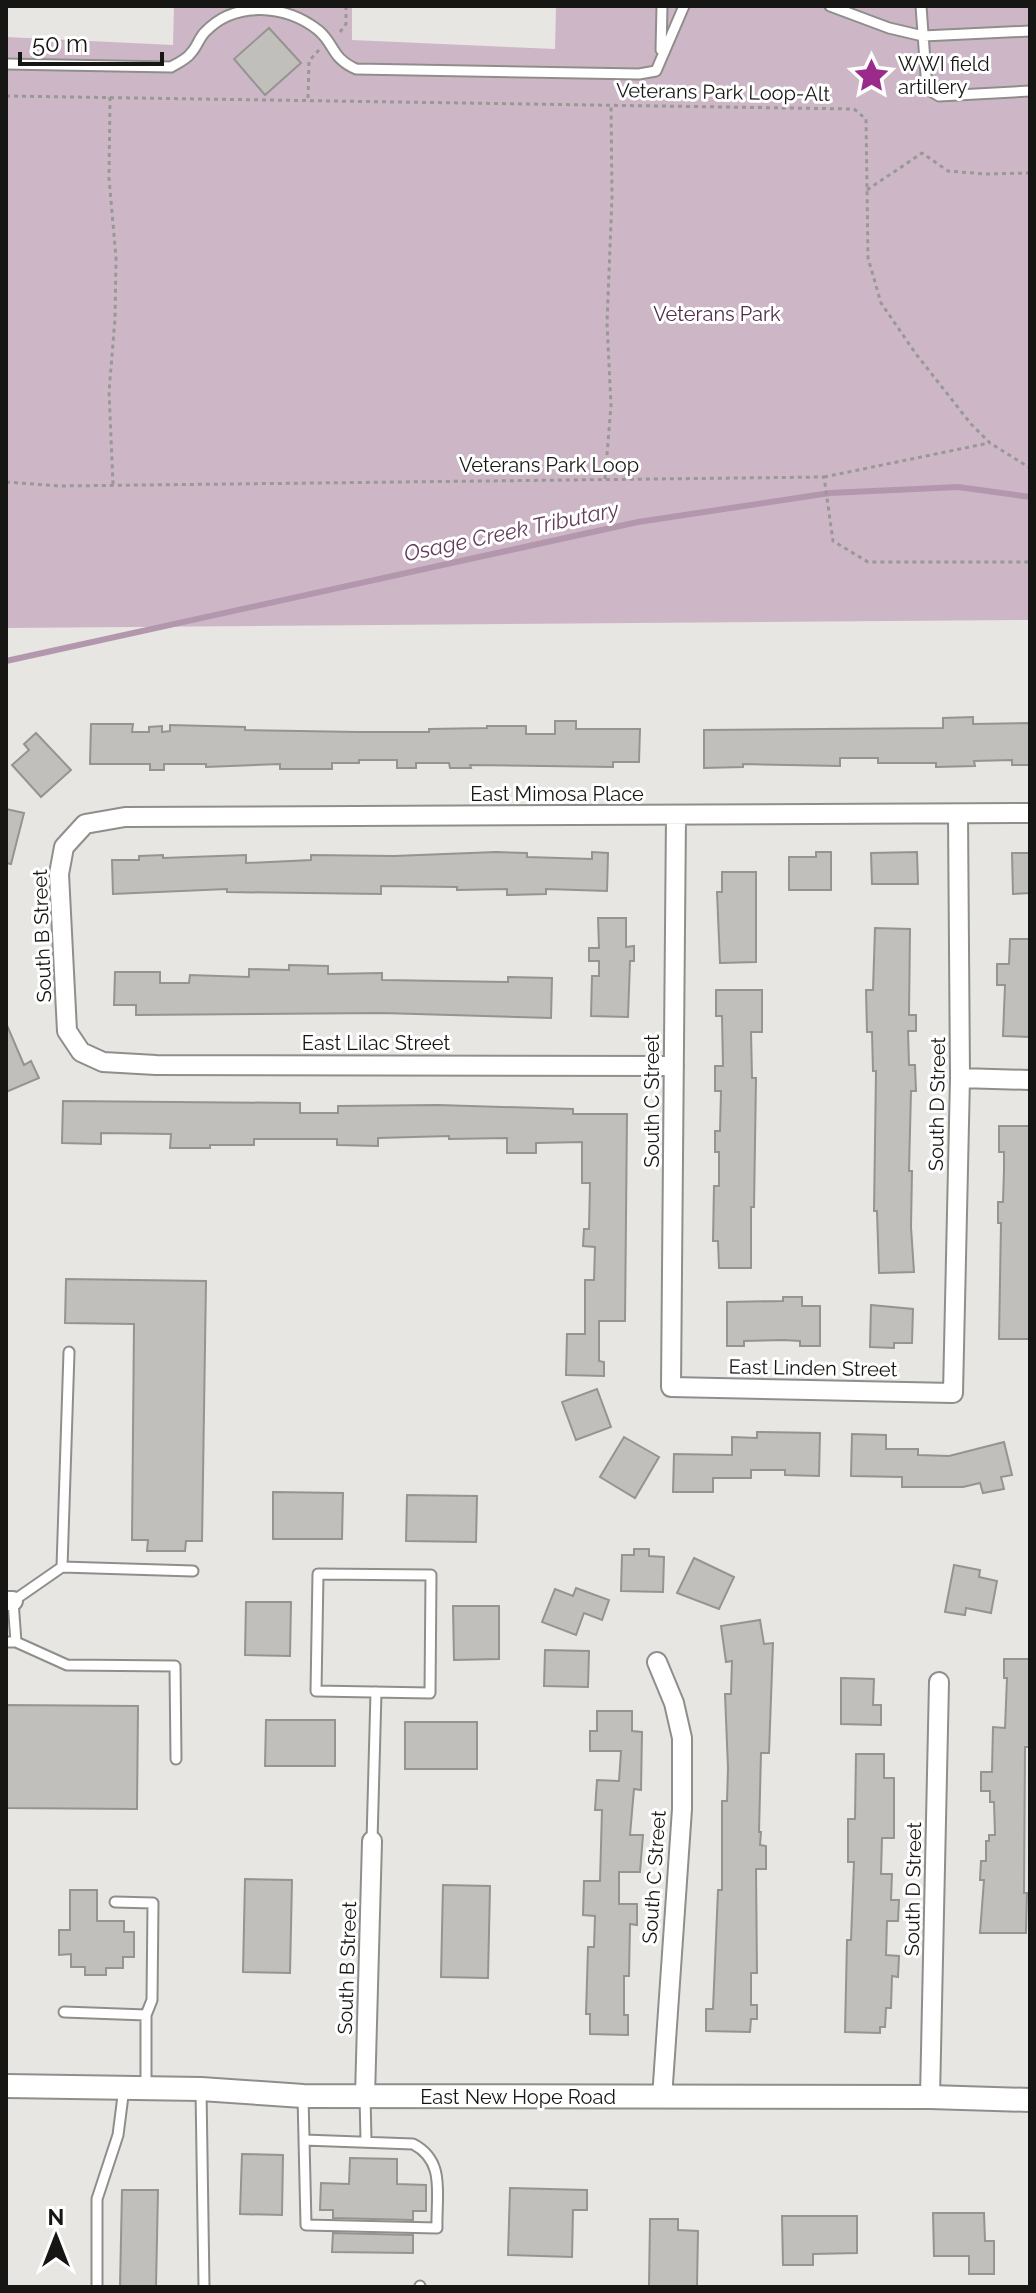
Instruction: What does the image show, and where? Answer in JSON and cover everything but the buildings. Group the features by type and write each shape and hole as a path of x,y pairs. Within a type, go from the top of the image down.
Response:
{"street":[{"name":"East Mimosa Place","path":"85,824 125,817 1030,813"},
{"name":"South D Street","path":"953,1393 960,1078 958,814"},
{"name":"South C Street","path":"671,1387 676,815"},
{"name":"South B Street","path":"81,1052 67,1031 59,874 64,847 85,824"},
{"name":"East Lilac Street","path":"81,1052 103,1062 156,1065 674,1066"},
{"path":"960,1078 1030,1080"},
{"name":"East Linden Street","path":"671,1387 953,1393"},
{"name":"South C Street","path":"657,1662 674,1703 682,1738 682,1809 662,2098"},
{"name":"South D Street","path":"930,2097 939,1682"},
{"name":"South B Street","path":"365,2096 372,1841"},
{"name":"East New Hope Road","path":"6,2086 201,2089 303,2096 930,2097 1030,2100"}],"lane":[{"path":"661,57 662,6"},
{"path":"6,64 171,67 190,56 205,31 232,13 263,8 295,14 322,33 341,63 356,69 639,74 656,71 684,6"},
{"path":"830,6 889,28 923,36 1030,31"},
{"path":"921,6 927,89 939,96 1030,91"},
{"path":"62,1567 69,1352"},
{"path":"176,1759 175,1666 67,1665 11,1642 9,1601 62,1567 193,1571"},
{"path":"318,1574 431,1575 430,1693 376,1692 316,1691 318,1574"},
{"path":"372,1841 376,1692"},
{"path":"97,2287 97,2199 135,2088 146,2015 152,2000 153,1903 115,1902"},
{"path":"64,2012 146,2015"},
{"path":"201,2089 204,2287"},
{"path":"303,2096 304,2140 306,2225 437,2228 435,2163 424,2150 413,2144 366,2140 304,2140"},
{"path":"365,2096 366,2140"}],"path":[{"path":"339,32 346,24 346,6"},
{"path":"6,96 308,100 309,61 319,50"},
{"path":"110,97 109,178 116,258 109,392 113,486"},
{"name":"Veterans Park Loop-Alt","path":"308,100 854,109 866,119 868,258 881,303 971,424 990,443 1030,468"},
{"path":"605,479 611,405 607,323 612,197 611,104"},
{"path":"867,190 922,153 948,171 1030,173"},
{"name":"Veterans Park Loop","path":"6,482 113,486 824,477 990,443"},
{"path":"824,477 833,541 868,562 1030,562"}],"green space":[{"name":"Veterans Park","path":"174,6 352,6 352,40 555,49 556,6 1030,6 1030,620 6,628 6,37 173,45"}],"waterway":[{"name":"Osage Creek Tributary","path":"6,661 638,522 830,493 958,487 1030,497"}],"place":[{"name":"WWI field artillery","path":"872,76"}]}
